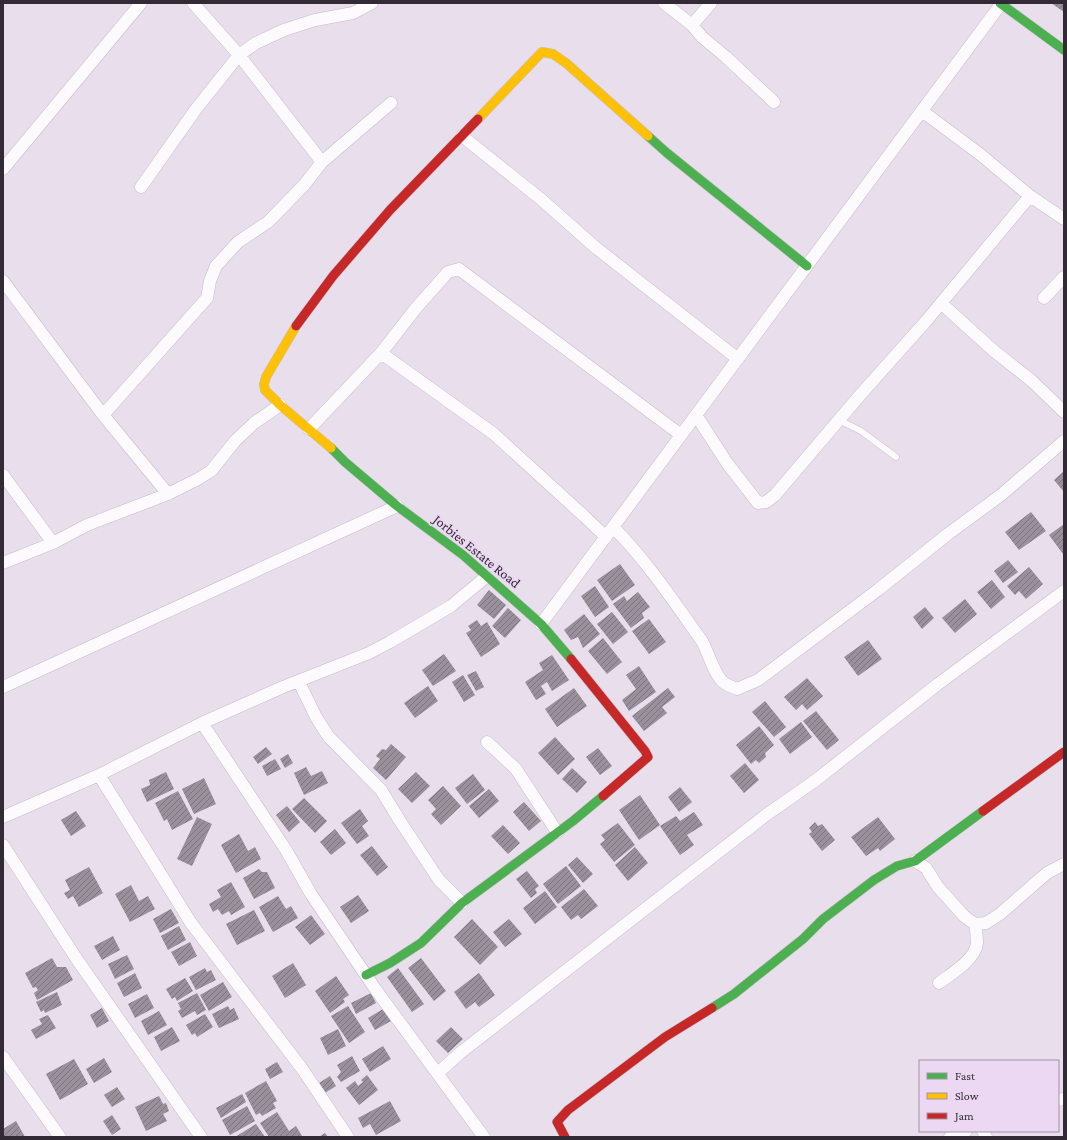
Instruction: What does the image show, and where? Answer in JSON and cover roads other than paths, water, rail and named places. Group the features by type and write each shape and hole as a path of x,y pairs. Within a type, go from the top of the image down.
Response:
{"street":[{"path":"3,169 141,3"},
{"path":"193,3 239,55 322,162"},
{"path":"141,187 196,109 239,55 256,43 284,30 315,20 353,13 372,3"},
{"path":"664,3 692,25 702,37 726,57 774,102"},
{"path":"692,25 711,3"},
{"path":"541,624 922,111 1000,3 1064,50"},
{"path":"738,359 595,246 542,200 462,136 542,52 553,54 566,63 667,153 807,266"},
{"path":"103,415 207,298 210,281 216,266 238,242 268,222 304,185 322,162 391,103"},
{"path":"922,111 981,155 1030,196 1064,219"},
{"name":"Jorbies Estate Road","path":"462,136 390,210 333,276 296,326 266,377 264,384 265,390 280,405 327,444 345,462 397,506 463,555 486,577 541,624 645,751 648,757 557,832"},
{"path":"696,415 727,463 758,503 766,502 775,495 838,420 941,304 1030,196"},
{"path":"309,429 381,354 416,308 448,272 459,269 681,436"},
{"path":"1044,298 1064,277"},
{"path":"3,281 103,415 168,494"},
{"path":"941,304 994,351 1032,380 1064,412"},
{"path":"381,354 494,434 606,537"},
{"path":"3,563 53,543 87,525 168,494 211,471 235,441 254,423 280,405"},
{"path":"613,527 628,541 702,641 714,671 723,682 738,689 758,680 879,589 948,534 1001,495 1064,441"},
{"path":"3,475 53,543"},
{"path":"3,687 397,506"},
{"path":"3,817 99,775 202,723 369,653 451,606 486,577"},
{"path":"438,1073 460,1053 766,815 816,780 938,684 1064,591"},
{"path":"299,682 316,717 328,736 381,790 439,880 462,903"},
{"path":"202,723 286,850 312,894 376,990 484,1137"},
{"path":"366,975 390,963 421,943 462,903 557,832 516,769 487,742"},
{"path":"565,1137 557,1122 568,1110 665,1037 734,994 778,960 823,919 874,880 897,866 915,861 1064,752"},
{"path":"99,775 191,923 303,1070 348,1137"},
{"path":"3,845 76,958 201,1137"},
{"path":"915,861 926,868 938,887 964,916 975,924 986,923 1000,914 1047,873 1064,864"},
{"path":"940,983 967,961 974,953 977,944 975,924"},
{"path":"3,1056 60,1137"},
{"path":"950,1137 963,1132"}],"lane":[{"path":"838,420 861,431 896,457"}]}
